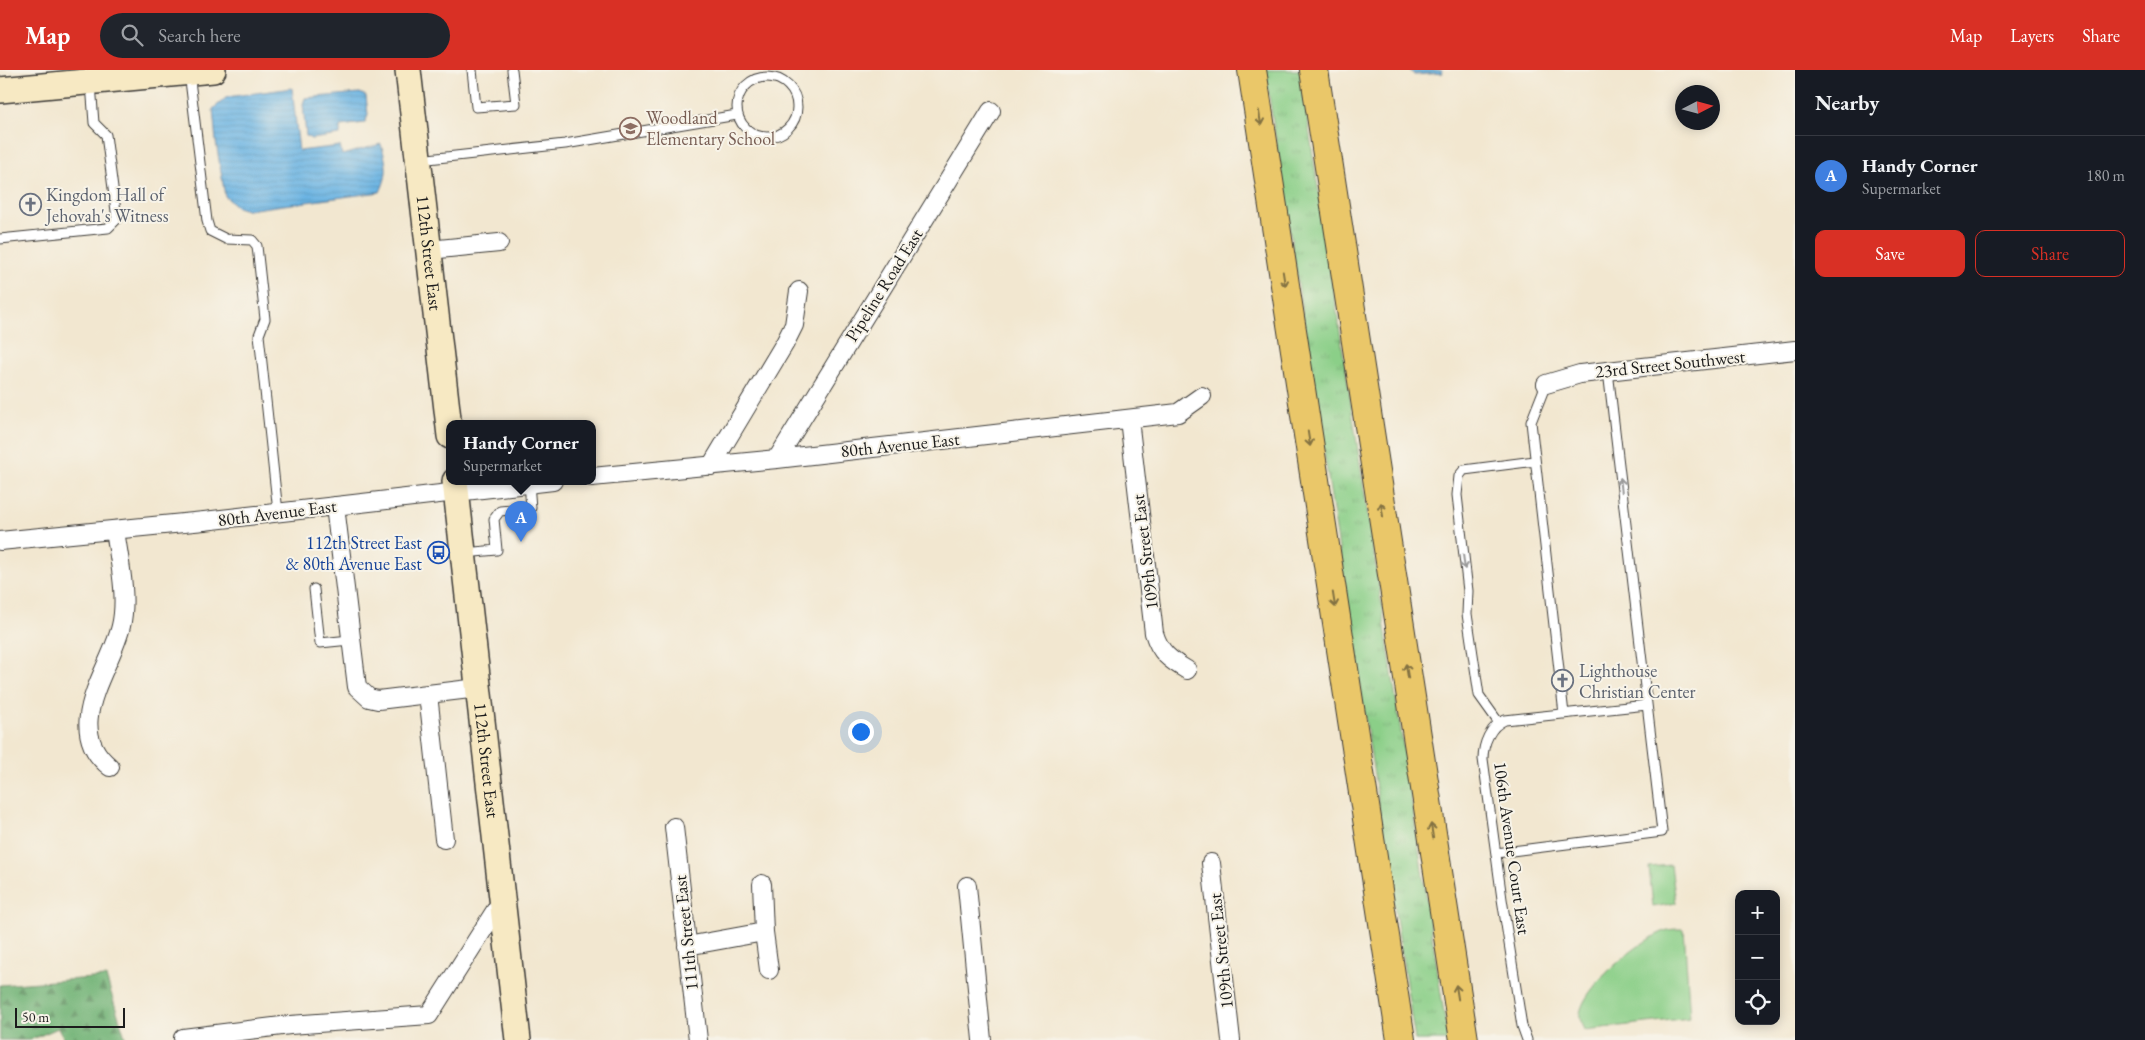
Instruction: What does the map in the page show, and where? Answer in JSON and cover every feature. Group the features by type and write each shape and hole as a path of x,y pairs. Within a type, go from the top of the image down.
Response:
{"highway":[{"path":"1252,70 1401,1040"},
{"path":"1314,70 1464,1040"}],"main road":[{"name":"112th Street East","path":"408,70 448,420"},
{"path":"0,90 197,71"},
{"name":"112th Street East","path":"455,486 518,1040"}],"street":[{"name":"Pipeline Road East","path":"777,459 991,111"},
{"path":"429,250 499,243"},
{"path":"711,466 785,343 794,325 799,291"},
{"name":"23rd Street Southwest","path":"1546,384 1580,374 1795,350"},
{"name":"80th Avenue East","path":"596,477 777,459 1129,420 1178,413 1202,396"},
{"name":"109th Street East","path":"1129,420 1154,633 1158,646 1166,656 1187,670"},
{"name":"80th Avenue East","path":"0,541 335,506 455,486 480,485"},
{"path":"335,506 357,687 369,698 378,700 478,688"},
{"path":"110,767 97,755 92,744 89,720 90,706 98,680 112,651 121,625 122,596 115,530"},
{"path":"428,694 444,839"},
{"name":"111th Street East","path":"674,827 698,1040"},
{"name":"109th Street East","path":"1211,863 1231,1040"},
{"path":"762,884 764,932 769,970"},
{"path":"967,886 982,1040"},
{"path":"183,1038 299,1024 429,1016 502,900"},
{"path":"687,946 764,932"}],"lane":[{"path":"472,70 476,107 516,104 512,70"},
{"path":"197,71 207,221 210,231 226,239 252,240 257,246 265,319 259,335 278,512"},
{"path":"762,73 782,80 794,95 797,105 792,124 776,136 757,136 741,124 738,115 736,104 739,95 749,83 762,73"},
{"path":"0,239 108,228 116,218 106,135 94,122 91,81"},
{"path":"418,160 566,144 738,115"},
{"path":"1496,853 1662,832 1608,371"},
{"path":"1546,384 1531,422 1564,714"},
{"path":"1536,461 1464,470 1459,476 1456,495 1468,591 1467,614 1478,691 1499,723 1647,705"},
{"path":"463,553 496,550 494,519 500,511 531,508 529,485"},
{"path":"314,589 320,643 350,640"},
{"name":"106th Avenue Court East","path":"1499,723 1491,731 1483,752 1516,989 1522,1026 1527,1040"}],"green space":[{"path":"1265,70 1300,70 1448,1040 1415,1040"},
{"path":"1671,865 1676,903 1653,907 1649,867"},
{"path":"1684,929 1690,1018 1585,1030 1580,1019 1582,1007 1599,980 1643,943 1668,930"},
{"path":"106,977 126,1040 65,1040 58,1028 30,1040 0,1040 0,985"}],"water":[{"path":"1410,70 1442,70 1443,73 1414,75"},
{"path":"292,88 299,151 340,146 342,155 381,144 385,157 386,174 380,192 247,210 237,207 225,196 216,142 213,109 227,97"},
{"path":"360,93 366,96 368,115 365,123 340,126 340,135 311,139 306,136 303,104 305,98"}],"place":[{"name":"Woodland Elementary School","path":"630,128"},
{"name":"Kingdom Hall of Jehovah's Witness","path":"30,205"},
{"name":"Handy Corner","path":"521,542"},
{"name":"112th Street East & 80th Avenue East","path":"438,553"},
{"name":"Lighthouse Christian Center","path":"1563,681"}]}
